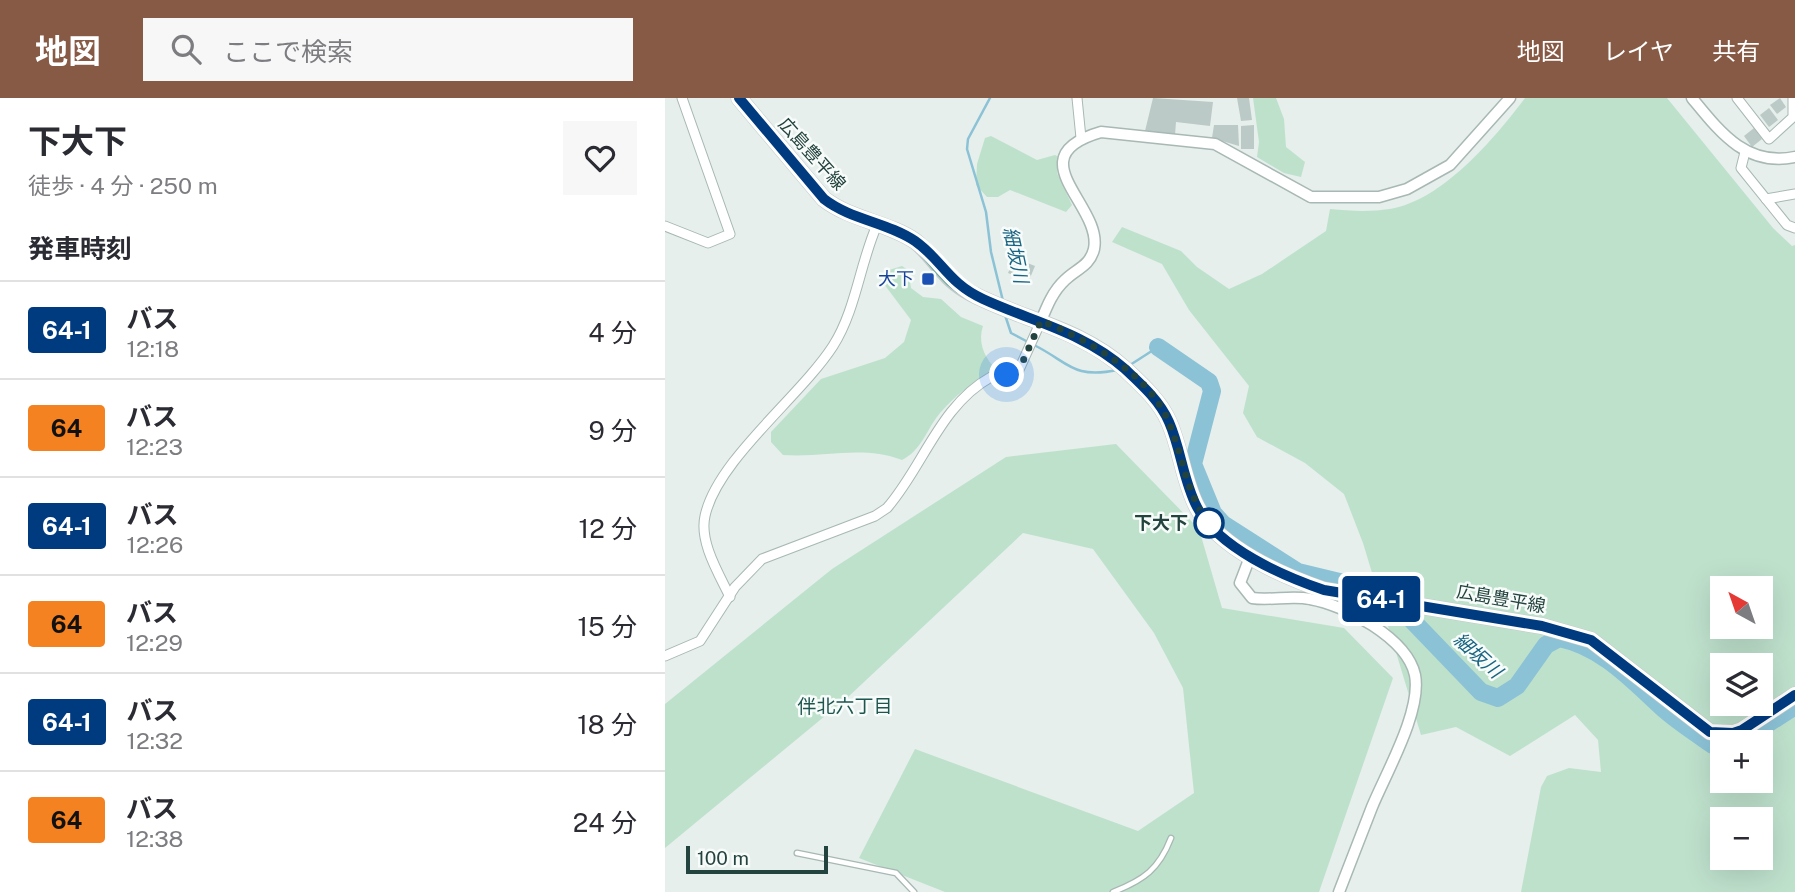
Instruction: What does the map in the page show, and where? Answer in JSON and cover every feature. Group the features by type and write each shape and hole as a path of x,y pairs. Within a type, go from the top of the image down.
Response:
{"main road":[{"name":"広島豊平線","path":"739,98 824,199 838,210 916,242 945,274 963,288 1003,308 1073,333 1122,367 1157,402 1169,422 1198,510 1211,527 1250,557 1291,579 1324,590 1542,626 1591,640 1710,732 1733,733 1742,730 1795,695"}],"street":[{"path":"665,226 708,243 730,234 683,98"},
{"path":"1077,98 1081,138"},
{"path":"665,656 699,641 730,597 762,559 875,516 887,508 941,425 961,401 991,377 1018,372 1059,286 1080,270 1094,248 1093,232 1066,180 1063,164 1066,152 1081,138 1101,132 1215,145 1311,197 1379,197 1407,189 1450,165 1510,98"},
{"path":"1693,98 1720,131 1745,152 1782,160 1795,157"},
{"path":"1737,98 1769,139 1793,117 1793,98"},
{"path":"1745,152 1741,168 1787,225 1795,229"},
{"path":"1766,199 1795,194"},
{"path":"730,597 706,543 705,517 715,491 739,454 804,386 835,343 877,225"},
{"path":"1250,557 1240,583 1252,598 1313,599 1357,616 1374,625 1398,648 1415,674 1415,698 1405,728 1339,892"}],"lane":[{"path":"1113,892 1130,886 1162,862 1171,838"},
{"path":"797,853 896,873 913,892"}],"green space":[{"path":"1253,98 1276,98 1284,119 1286,147 1305,162 1301,177 1284,173 1257,157 1259,142"},
{"path":"1525,98 1667,98 1773,228 1792,246 1795,245 1795,892 1521,892 1541,787 1547,776 1569,768 1601,772 1598,740 1575,715 1510,756 1456,727 1421,735 1363,543 1344,494 1305,463 1257,437 1243,413 1249,386 1189,310 1162,264 1112,242 1122,227 1181,251 1197,267 1229,289 1262,274 1326,231 1330,209 1375,211 1410,203 1448,181 1483,149"},
{"path":"991,136 1037,160 1055,155 1059,157 1057,173 1072,205 1066,212 1010,190 998,197 987,197 976,185 977,164 985,138"},
{"path":"902,266 908,270 911,288 923,297 941,299 961,317 983,326 981,342 993,366 992,372 951,401 935,419 919,445 902,460 872,453 783,455 771,442 771,432 821,379 885,358 904,342 911,320 884,284 889,270"},
{"path":"1116,444 1199,529 1222,608 1344,628 1393,678 1319,892 945,892 859,858 915,749 1138,831 1194,793 1183,688 1154,633 1093,549 1023,533 848,697 665,848 665,704 832,569 1006,457"}],"building":[{"path":"1153,98 1213,102 1210,126 1176,122 1175,135 1145,131"},
{"path":"1237,98 1249,98 1252,120 1241,121"},
{"path":"1780,98 1786,107 1777,114 1770,105"},
{"path":"1769,108 1778,120 1769,127 1760,115"},
{"path":"1214,125 1238,125 1239,146 1212,138"},
{"path":"1254,125 1254,149 1241,149 1241,126"},
{"path":"1754,128 1762,139 1752,147 1744,136"},
{"path":"1015,258 1035,266 1030,278 1026,280 1008,273"}],"waterway":[{"name":"細坂川","path":"990,98 968,139 967,149 986,212 991,252 1003,301"},
{"name":"細坂川","path":"1005,315 1011,333 1028,342"},
{"name":"細坂川","path":"1034,345 1081,371 1118,370"},
{"name":"細坂川","path":"1130,365 1158,347"},
{"name":"細坂川","path":"1158,347 1209,382 1212,391 1193,464 1213,513 1223,524 1298,572 1385,593"},
{"name":"細坂川","path":"1407,615 1481,692 1498,698 1517,686 1546,645 1559,638 1575,642 1616,666 1665,710 1710,743"},
{"name":"細坂川","path":"1758,730 1795,706"}],"bus line":[{"name":"64-1","path":"739,98 752,117 824,199 838,210 901,233 916,242 945,274 981,298 1073,333 1106,353 1157,402 1169,422 1198,510 1211,527 1250,557 1291,579 1324,590 1542,626 1591,640 1611,652 1699,726 1710,732 1733,733 1742,730 1779,703 1795,695"}],"place":[{"name":"大下","path":"928,279"},
{"name":"下大下","path":"1209,523"}],"district":[{"name":"伴北六丁目","path":"845,706"}],"route":[{"path":"1007,375 1018,372 1041,321 1073,333 1106,353 1157,402 1169,422 1198,510 1211,527 1209,523"}]}
